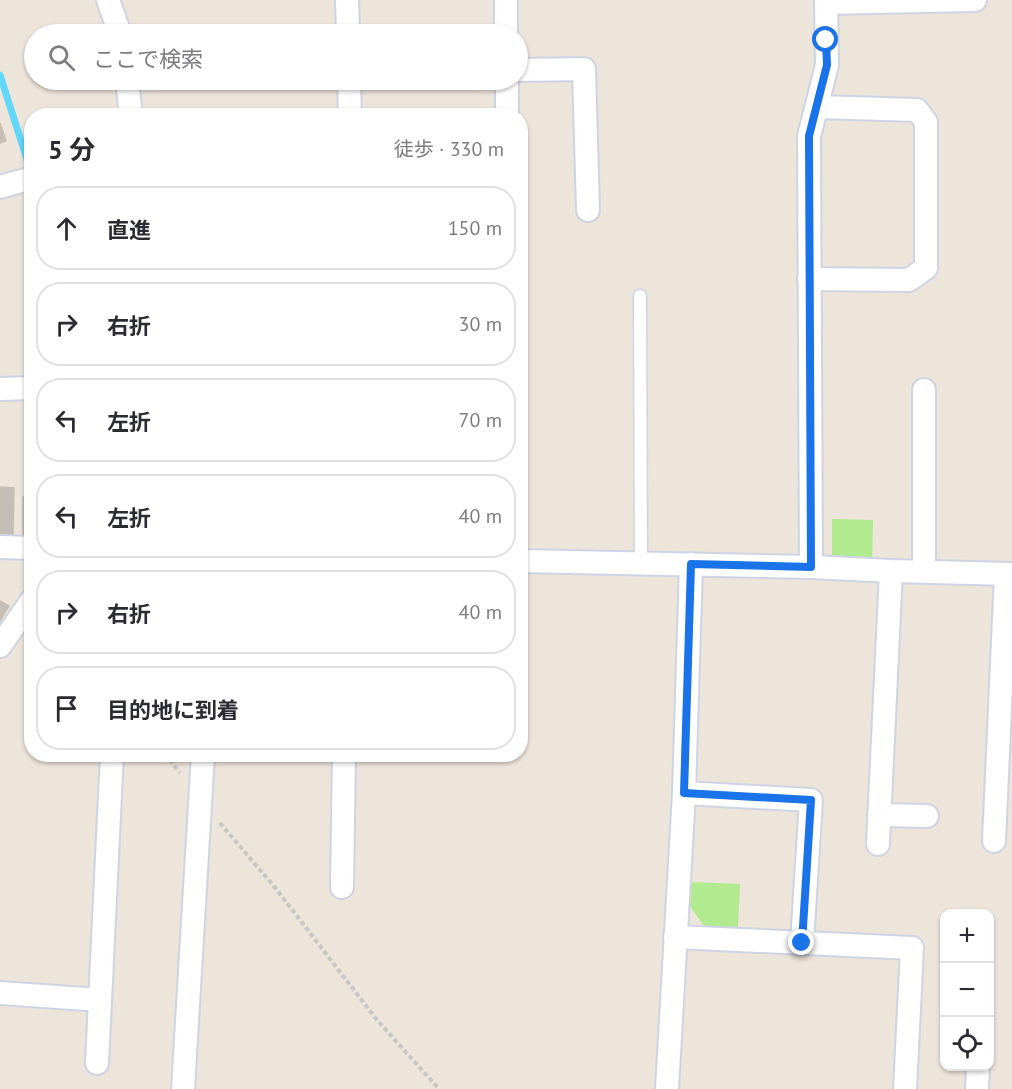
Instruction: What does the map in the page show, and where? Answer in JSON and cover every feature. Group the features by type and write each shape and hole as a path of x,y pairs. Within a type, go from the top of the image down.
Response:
{"street":[{"path":"108,0 116,24"},
{"path":"348,0 348,24"},
{"path":"506,0 506,24"},
{"path":"811,567 809,136 827,65 826,1 975,0"},
{"path":"528,70 584,69 588,210"},
{"path":"128,90 130,108"},
{"path":"349,90 350,108"},
{"path":"507,90 507,108"},
{"path":"809,279 909,280 926,268 926,122 917,110 817,107"},
{"path":"0,187 24,180"},
{"path":"0,390 24,388"},
{"path":"924,390 924,571"},
{"path":"0,547 24,548"},
{"path":"528,561 1009,574 994,841"},
{"path":"667,1089 684,793 691,564"},
{"path":"878,844 891,571"},
{"path":"0,646 24,612"},
{"path":"97,1064 112,762"},
{"path":"183,1089 203,762"},
{"path":"342,887 344,762"},
{"path":"684,793 811,800 802,943"},
{"path":"879,815 927,816"},
{"path":"675,937 912,948 905,1089"},
{"path":"0,993 100,1000"},
{"path":"977,1089 978,1071"}],"lane":[{"path":"640,296 641,563"}],"path":[{"path":"171,762 273,885 377,1020 439,1089"}],"green space":[{"path":"832,519 873,520 872,562 832,561"},
{"path":"690,882 740,884 738,927 704,926 689,905"}],"building":[{"path":"0,123 6,141 0,143"},
{"path":"0,487 14,488 13,536 0,535"},
{"path":"23,497 24,497 24,537"},
{"path":"0,601 9,606 0,621"}],"waterway":[{"path":"0,75 24,150"}],"route":[{"path":"802,943 811,800 684,793 691,564 811,567 809,136 827,65 826,40"}]}
